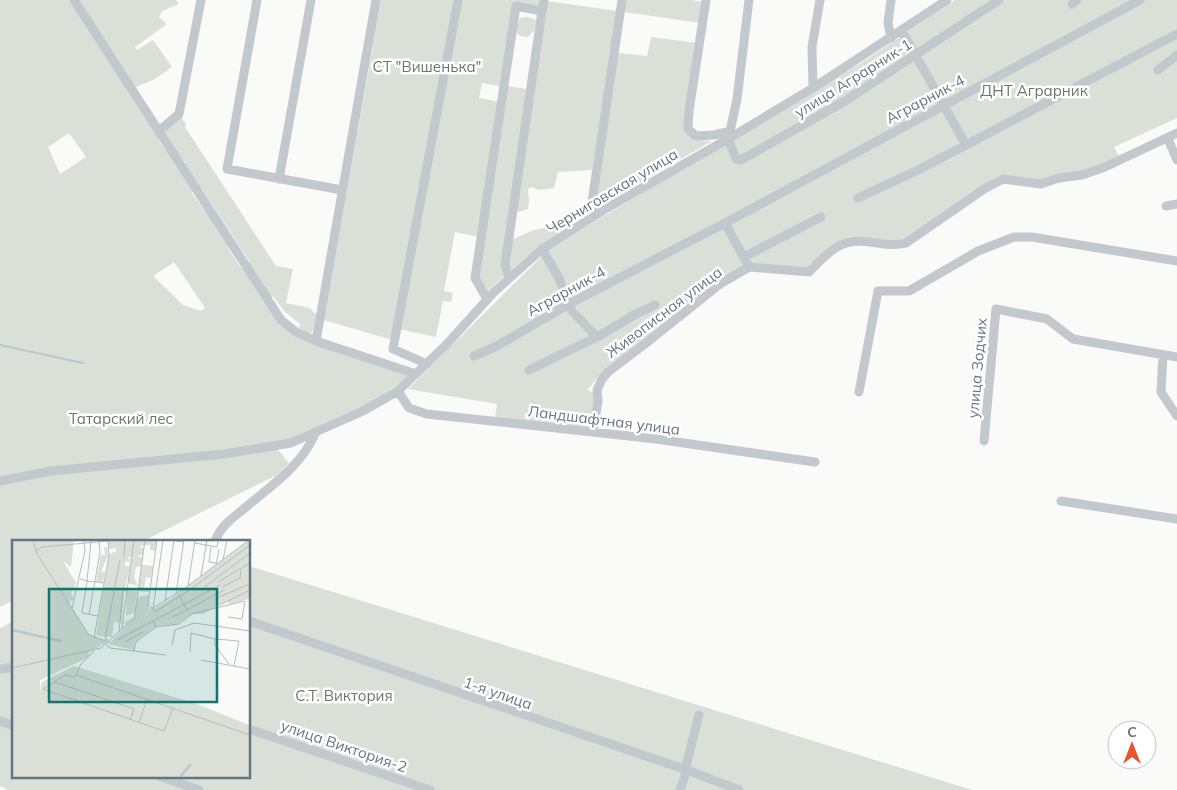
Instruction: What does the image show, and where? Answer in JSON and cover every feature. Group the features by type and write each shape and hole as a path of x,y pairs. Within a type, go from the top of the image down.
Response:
{"street":[{"path":"74,0 281,320 296,332 316,341 416,374"},
{"path":"159,131 179,114 201,0"},
{"path":"257,0 227,169 342,190"},
{"path":"279,179 311,0"},
{"path":"316,341 376,0"},
{"path":"427,364 393,350 458,0"},
{"path":"509,278 505,265 544,0"},
{"path":"595,215 592,202 622,0"},
{"path":"706,0 689,110 688,130 696,136 729,135 737,99 748,0"},
{"path":"813,88 812,47 820,0"},
{"path":"890,38 888,23 891,0"},
{"name":"Черниговская улица","path":"0,481 51,471 224,454 291,443 315,434 363,411 398,391 427,364 487,299 542,249 729,135 813,88 947,0"},
{"name":"улица Аграрник-1","path":"729,135 736,159 741,160 844,101 916,56 999,0"},
{"name":"Аграрник-4","path":"474,356 495,347 568,304 1140,0"},
{"path":"487,299 475,278 516,6 542,11"},
{"path":"902,31 965,143"},
{"path":"858,198 1177,34"},
{"path":"1158,70 1177,55"},
{"path":"725,222 749,267 809,272 825,256 841,244 852,240 895,246 906,243 984,188 1002,179 1041,184 1059,178 1082,176 1168,139 1177,133"},
{"path":"1168,139 1177,160"},
{"path":"1166,206 1177,204"},
{"path":"744,257 821,217"},
{"path":"859,392 878,291 909,291 978,251 1014,237 1032,237 1177,261"},
{"path":"542,249 559,278 571,310 597,337"},
{"name":"Живописная улица","path":"593,432 598,401 597,390 608,372 720,284 749,267"},
{"path":"529,370 597,337 655,305"},
{"name":"улица Зодчих","path":"984,441 996,309 1046,319 1073,339 1177,357"},
{"path":"1163,355 1161,392 1177,416"},
{"name":"Ландшафтная улица","path":"398,391 410,408 427,414 656,439 815,462"},
{"path":"215,540 220,528 283,477 299,460 309,449 315,434"},
{"path":"1061,501 1177,519"},
{"name":"1-я улица","path":"250,621 686,770 739,790"},
{"path":"680,790 699,715"},
{"path":"0,721 12,725"},
{"name":"улица Виктория-2","path":"250,728 430,790"},
{"path":"165,778 199,790"}],"green space":[{"name":"Татарский лес","path":"0,0 176,0 179,4 162,11 159,17 167,24 135,47 137,50 153,40 172,67 155,79 129,90 157,133 160,143 175,161 193,191 192,193 229,244 228,248 241,268 245,269 285,326 406,375 406,379 360,408 290,440 277,443 278,450 289,463 277,475 145,540 12,540 12,601 0,607","holes":["69,133 86,157 60,174 48,147","174,262 205,308 201,311 183,305 153,276"]},
{"name":"СТ \"Вишенька\"","path":"379,0 541,0 540,8 516,4 503,87 482,83 479,98 500,102 479,237 455,232 444,291 453,293 451,302 443,301 436,337 394,328 392,340 324,320 373,46 371,46"},
{"path":"626,0 691,0 703,2 700,23 624,12"},
{"name":"ДНТ Аграрник","path":"955,0 1177,0 1177,118 1114,147 1119,157 1078,175 1039,181 1000,175 960,200 905,240 848,238 829,248 807,268 751,263 601,374 587,390 594,393 590,428 495,418 497,404 408,389 550,248 861,63"},
{"path":"546,1 618,11 592,170 558,172 554,188 539,190 532,187 528,189 528,209 519,212 516,210"},
{"path":"528,17 536,20 534,31 528,37 520,36 515,31 520,18"},
{"path":"651,37 697,43 685,113 697,140 712,141 597,208 595,196 618,53 647,56"},
{"path":"506,86 527,89 502,265 504,276 487,292 478,277"},
{"path":"181,117 186,124 185,127 276,266 293,269 286,303 310,308 317,314 315,327 311,333 305,333 299,328 300,324 284,311 273,296 270,298 249,266 249,261 202,189 198,188 185,162 170,144 164,132"},
{"path":"590,199 589,212 535,249 510,271 508,265 512,240 533,230 546,228"},
{"name":"С.Т. Виктория","path":"250,566 972,790 8,790 0,786 0,628 12,622 12,778 250,778"}],"waterway":[{"path":"0,345 83,363"}]}
